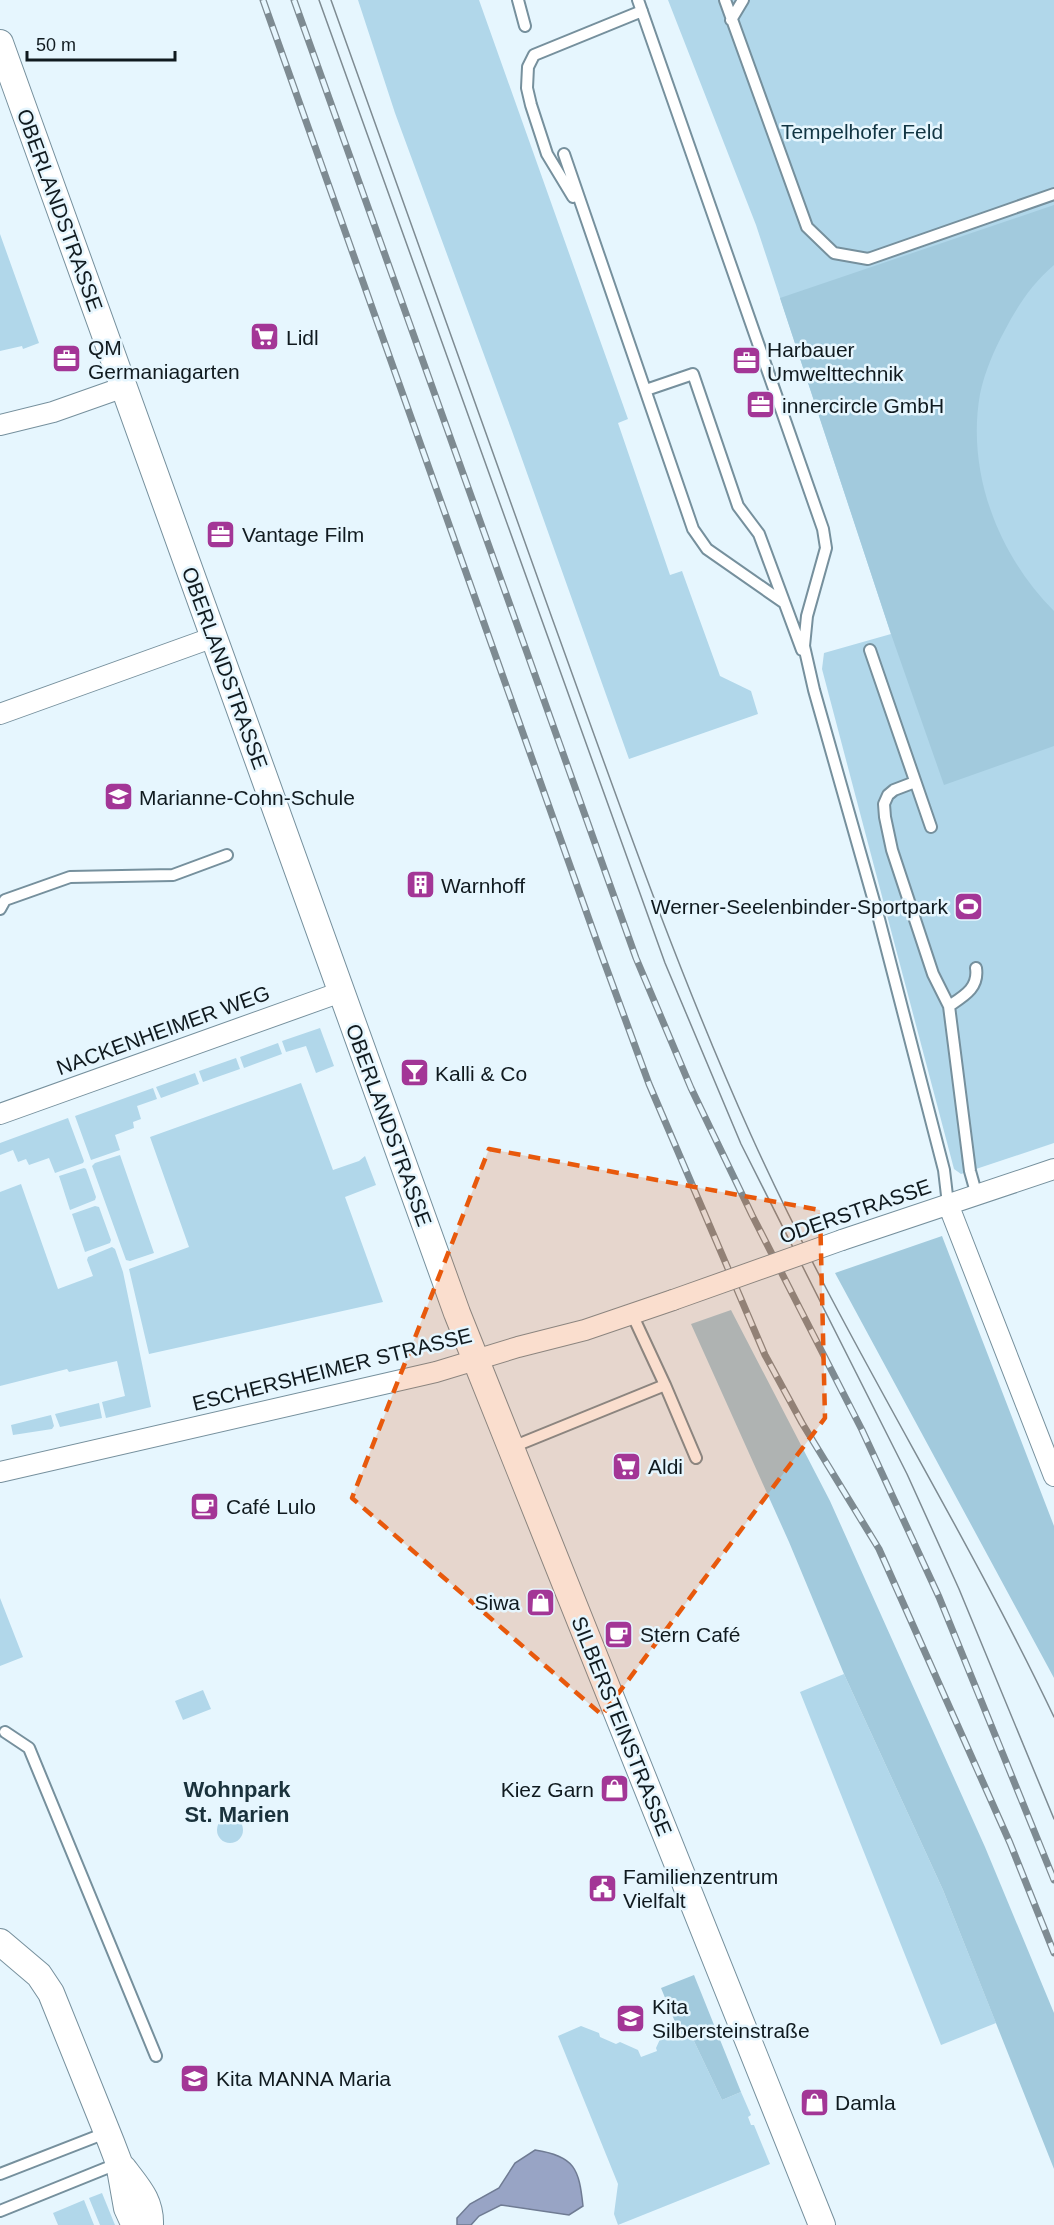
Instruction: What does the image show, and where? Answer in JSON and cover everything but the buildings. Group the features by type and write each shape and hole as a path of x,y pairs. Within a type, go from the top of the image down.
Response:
{"street":[{"name":"OBERLANDSTRASSE","path":"0,43 475,1360"},
{"path":"0,426 52,412 124,387"},
{"path":"0,714 214,637"},
{"name":"NACKENHEIMER WEG","path":"0,1114 341,992"},
{"name":"ODERSTRASSE","path":"673,1300 842,1240 1054,1170"},
{"path":"948,1204 1054,1476"},
{"name":"ESCHERSHEIMER STRASSE","path":"0,1472 436,1372 585,1330 673,1300"},
{"name":"SILBERSTEINSTRASSE","path":"475,1360 822,2225"},
{"path":"0,1942 39,1976 51,1993 108,2131 119,2163 127,2208 132,2219 142,2225"},
{"path":"119,2163 146,2200 150,2211 150,2225"}],"lane":[{"path":"518,0 525,26"},
{"path":"725,0 807,227 834,253 868,259 1054,194"},
{"path":"731,20 743,0"},
{"path":"584,213 547,154 527,88 528,67 534,56 640,5 823,529 826,548 807,616 804,646 944,1170 948,1204"},
{"path":"564,154 693,529 706,549 783,603"},
{"path":"646,390 693,374 738,506 759,534 783,603 811,672"},
{"path":"870,650 931,828"},
{"path":"915,782 894,790 888,795 884,804 885,817 892,850 933,974 949,1006 970,1171 977,1196"},
{"path":"0,909 4,900 70,877 173,875 227,855"},
{"path":"949,1006 970,991 975,983 976,968"},
{"path":"632,1314 696,1458"},
{"path":"510,1448 665,1385"},
{"path":"5,1732 29,1748 156,2056"},
{"path":"0,2174 108,2131"},
{"path":"0,2211 119,2163"}],"highlighted area":[{"path":"489,1149 820,1210 825,1418 602,1715 352,1498"}],"green space":[{"path":"358,0 479,0 628,419 618,423 670,575 682,571 720,676 751,691 758,714 629,759 395,113"},
{"name":"Werner-Seelenbinder-Sportpark","path":"668,0 1054,0 1054,1143 961,1174 954,1169 822,669 824,653 891,634 756,225"},
{"path":"0,234 39,343 23,349 22,346 0,351"},
{"path":"320,1028 334,1066 316,1073 306,1046 286,1052 282,1041"},
{"path":"278,1043 282,1054 244,1068 240,1057"},
{"path":"236,1058 240,1069 203,1082 199,1071"},
{"path":"195,1073 199,1084 161,1098 156,1087"},
{"path":"301,1083 333,1170 359,1161 365,1156 376,1185 345,1197 383,1302 149,1354 129,1269 189,1247 150,1137"},
{"path":"153,1088 157,1099 137,1106 141,1119 133,1122 134,1128 115,1135 120,1150 91,1160 75,1116"},
{"path":"68,1118 83,1163 55,1173 49,1158 29,1165 26,1159 18,1162 13,1150 0,1155 0,1143"},
{"path":"120,1155 154,1253 130,1261 126,1260 92,1166"},
{"path":"84,1168 96,1197 95,1200 70,1210 59,1176"},
{"path":"21,1184 58,1289 93,1276 88,1257 112,1247 115,1249 123,1272 151,1407 106,1418 102,1402 125,1396 117,1361 69,1372 67,1369 0,1386 0,1192"},
{"path":"95,1206 99,1207 111,1240 110,1243 85,1252 72,1214"},
{"path":"99,1403 102,1418 60,1427 55,1414"},
{"path":"51,1415 54,1426 52,1429 13,1435 11,1425"},
{"path":"0,1598 23,1657 0,1666"},
{"path":"844,1674 943,1890 996,2023 941,2045 800,1692"},
{"path":"203,1690 211,1709 183,1720 175,1701"},
{"path":"230,1817 239,1821 243,1830 239,1839 230,1843 221,1839 217,1830 221,1821"},
{"path":"581,2026 599,2033 600,2037 616,2044 620,2042 638,2050 641,2057 657,2051 661,2037 672,2032 693,2039 722,2100 741,2092 751,2115 748,2117 751,2125 754,2125 770,2164 618,2225 614,2214 618,2184 558,2036"},
{"path":"102,2193 115,2225 100,2225 89,2198"},
{"path":"84,2200 94,2225 58,2225 53,2213"}],"shaded area":[{"path":"1054,205 1054,265 1026,295 997,345 982,385 977,424 978,454 991,512 1017,565 1054,611 1054,746 944,785 891,634 780,298"},
{"path":"942,1236 1054,1526 1054,1678 835,1273"},
{"path":"731,1310 830,1501 985,1847 1054,2013 1054,2169 943,1890 844,1674 789,1542 691,1324"},
{"path":"694,1975 741,2092 722,2100 693,2039 680,2034 661,1988"},
{"path":"535,2150 559,2156 572,2166 577,2174 583,2206 569,2215 501,2205 479,2216 471,2225 457,2225 457,2218 470,2204 499,2188 515,2163"}],"tram line":[{"path":"319,0 665,963 741,1144 907,1474 959,1589 1054,1819"},
{"path":"331,0 623,813 671,943 723,1071 786,1209 823,1282 980,1571 1054,1717"}],"railway":[{"path":"263,0 649,1084 765,1355 802,1423 879,1549 1010,1843 1054,1953"},
{"path":"294,0 636,958 691,1088 752,1215 862,1430 939,1597 1054,1880"}],"place":[{"name":"Lidl","path":"265,337"},
{"name":"QM Germaniagarten","path":"67,359"},
{"name":"Harbauer Umwelttechnik","path":"746,361"},
{"name":"innercircle GmbH","path":"761,405"},
{"name":"Vantage Film","path":"221,534"},
{"name":"Marianne-Cohn-Schule","path":"118,797"},
{"name":"Warnhoff","path":"420,885"},
{"name":"Werner-Seelenbinder-Sportpark","path":"969,906"},
{"name":"Kalli & Co","path":"414,1073"},
{"name":"Aldi","path":"627,1466"},
{"name":"Café Lulo","path":"205,1506"},
{"name":"Siwa","path":"541,1602"},
{"name":"Stern Café","path":"619,1634"},
{"name":"Kiez Garn","path":"615,1789"},
{"name":"Familienzentrum Vielfalt","path":"602,1888"},
{"name":"Kita Silbersteinstraße","path":"631,2018"},
{"name":"Kita MANNA Maria","path":"195,2078"},
{"name":"Damla","path":"814,2102"}],"district":[{"name":"Wohnpark St. Marien","path":"237,1802"}],"park label":[{"name":"Tempelhofer Feld","path":"862,131"}]}
